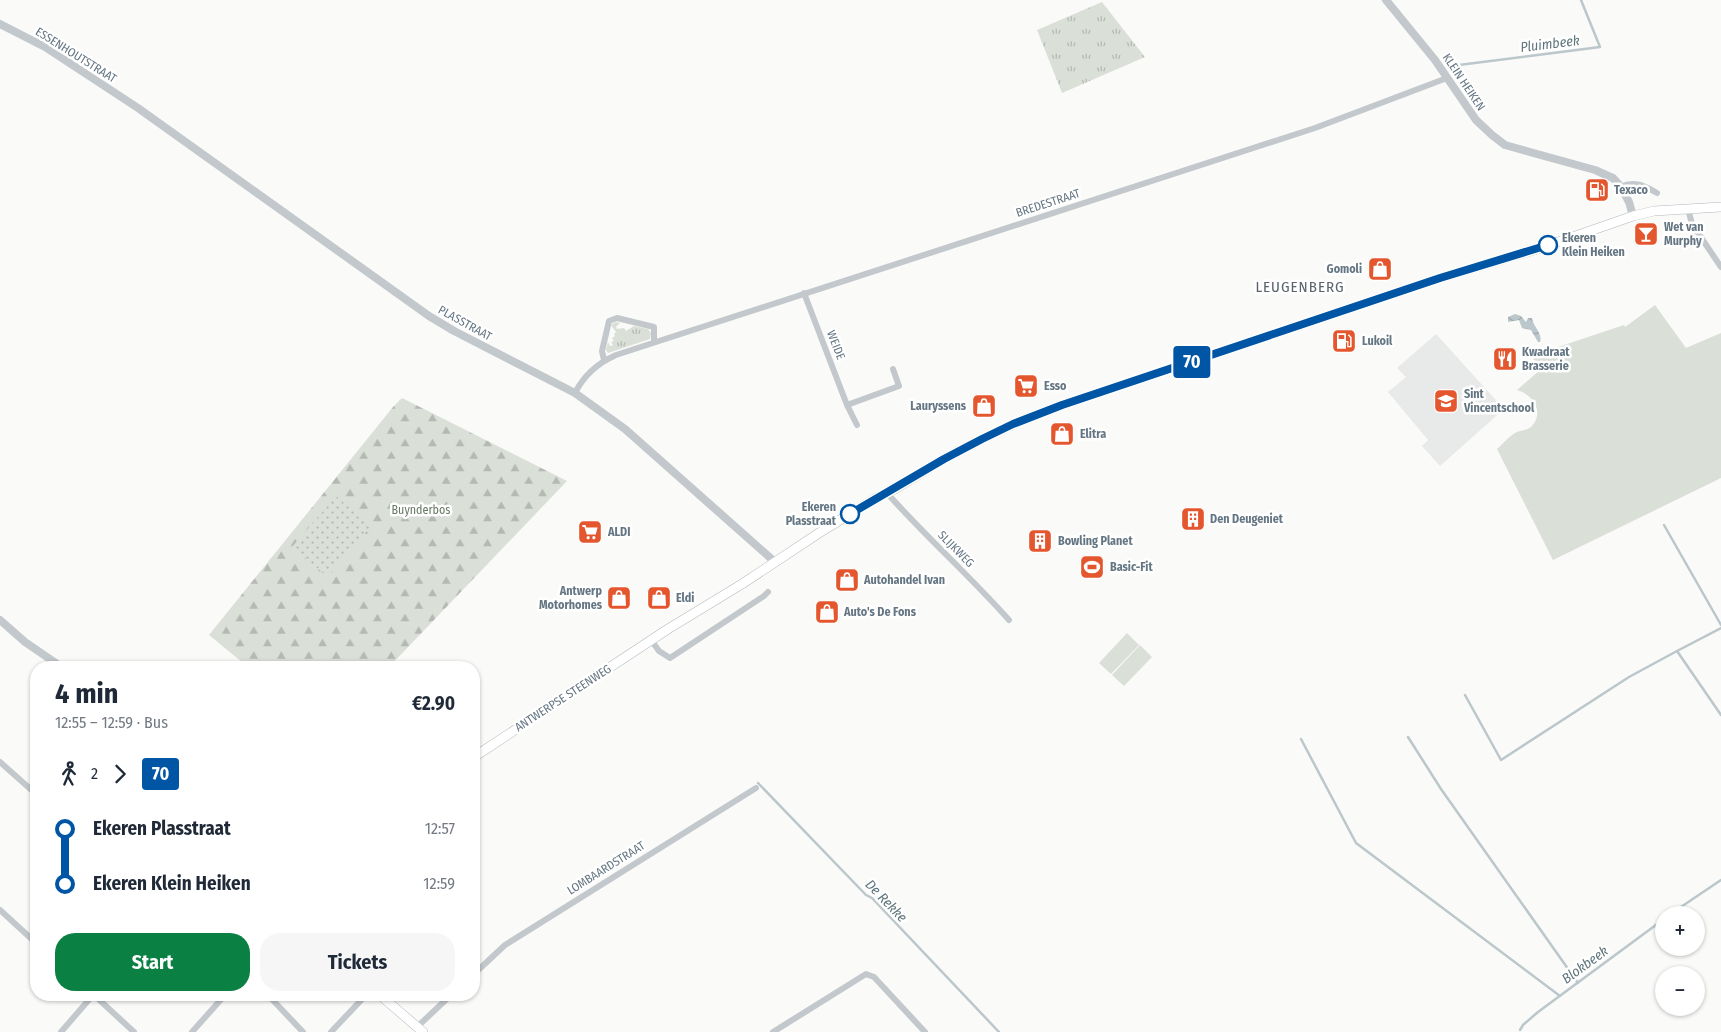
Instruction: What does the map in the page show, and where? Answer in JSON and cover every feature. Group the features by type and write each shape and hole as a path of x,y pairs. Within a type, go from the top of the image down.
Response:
{"main road":[{"path":"887,493 982,439 1062,405 1440,278 1544,247 1632,216 1654,211 1721,207"},
{"name":"ANTWERPSE STEENWEG","path":"480,753 651,640 819,533 887,493"},
{"path":"387,1001 420,1029"}],"street":[{"name":"KLEIN HEIKEN","path":"1386,0 1435,60 1476,120 1505,145 1595,170 1613,178 1621,187"},
{"name":"ESSENHOUTSTRAAT","path":"0,24 45,47 138,108"},
{"name":"BREDESTRAAT","path":"576,393 581,382 604,360 804,293 1315,128 1446,78"},
{"name":"PLASSTRAAT","path":"138,108 429,316 454,331 576,393 625,429 775,562"},
{"path":"1632,216 1629,202 1621,187 1634,183 1657,193"},
{"path":"1688,208 1692,224 1721,267"},
{"name":"WEIDE","path":"804,293 857,425"},
{"path":"604,360 602,351 609,321 617,318 654,327 654,342"},
{"path":"848,405 899,386 893,369"},
{"name":"SLIJKWEG","path":"887,493 1009,620"},
{"path":"651,640 659,651 670,658 768,592"},
{"path":"0,620 25,642 53,661"},
{"path":"0,762 30,789"},
{"name":"LOMBAARDSTRAAT","path":"480,968 505,945 756,788"},
{"path":"0,910 30,938"},
{"path":"773,1032 866,974 874,977 925,1032"},
{"path":"60,1032 88,1001"},
{"path":"100,1001 134,1032"},
{"path":"192,1032 220,1001"},
{"path":"274,1001 303,1032"},
{"path":"331,1032 360,1001"},
{"path":"420,1029 446,1001"}],"shaded area":[{"name":"Sint Vincentschool","path":"1436,334 1504,409 1440,466 1422,446 1428,440 1388,392 1406,377 1397,368"}],"green space":[{"path":"1102,2 1145,57 1062,93 1037,30"},
{"path":"1655,305 1686,348 1721,333 1721,478 1553,560 1497,449 1512,435 1530,428 1536,420 1537,409 1532,399 1517,390 1541,369 1531,356 1624,325 1625,327"},
{"path":"616,322 620,323 616,327 617,329 624,328 626,331 634,326 648,329 651,333 650,339 608,353 606,350 608,342 610,346 613,345 611,342 614,341 612,338 616,332 611,325"},
{"name":"Buynderbos","path":"402,398 567,481 395,661 241,661 209,635"},
{"path":"336,496 371,526 328,577 292,547"},
{"path":"1127,633 1139,645 1111,674 1099,663"},
{"path":"1140,645 1152,657 1124,686 1112,675"}],"water":[{"path":"1515,314 1521,316 1526,322 1528,318 1532,318 1541,339 1540,342 1538,342 1531,330 1522,328 1519,320 1508,322 1508,317"}],"waterway":[{"name":"Pluimbeek","path":"1451,66 1600,47 1581,0"},
{"path":"1664,525 1721,625"},
{"path":"1721,628 1677,651 1721,715"},
{"path":"1465,695 1501,760 1629,677 1677,651"},
{"path":"1408,737 1441,789 1578,983"},
{"path":"1301,739 1356,843 1560,996"},
{"name":"De Rekke","path":"758,783 866,895 872,898 999,1032"},
{"name":"Blokbeek","path":"1682,906 1721,880"},
{"name":"Blokbeek","path":"1520,1030 1538,1012 1655,926"}],"bus line":[{"name":"70","path":"850,514 944,459 1023,420 1062,405 1440,278 1548,245"}],"place":[{"name":"Texaco","path":"1597,190"},
{"name":"Wet van Murphy","path":"1646,234"},
{"name":"Ekeren Klein Heiken","path":"1548,245"},
{"name":"Gomoli","path":"1380,269"},
{"name":"Lukoil","path":"1344,341"},
{"name":"Kwadraat Brasserie","path":"1505,359"},
{"name":"Esso","path":"1026,386"},
{"name":"Sint Vincentschool","path":"1446,401"},
{"name":"Lauryssens","path":"984,406"},
{"name":"Elitra","path":"1062,434"},
{"name":"Ekeren Plasstraat","path":"850,514"},
{"name":"Den Deugeniet","path":"1193,519"},
{"name":"ALDI","path":"590,532"},
{"name":"Bowling Planet","path":"1040,541"},
{"name":"Basic-Fit","path":"1092,567"},
{"name":"Autohandel Ivan","path":"847,580"},
{"name":"Antwerp Motorhomes","path":"619,598"},
{"name":"Eldi","path":"659,598"},
{"name":"Auto's De Fons","path":"827,612"}],"district":[{"name":"LEUGENBERG","path":"1300,287"}]}
